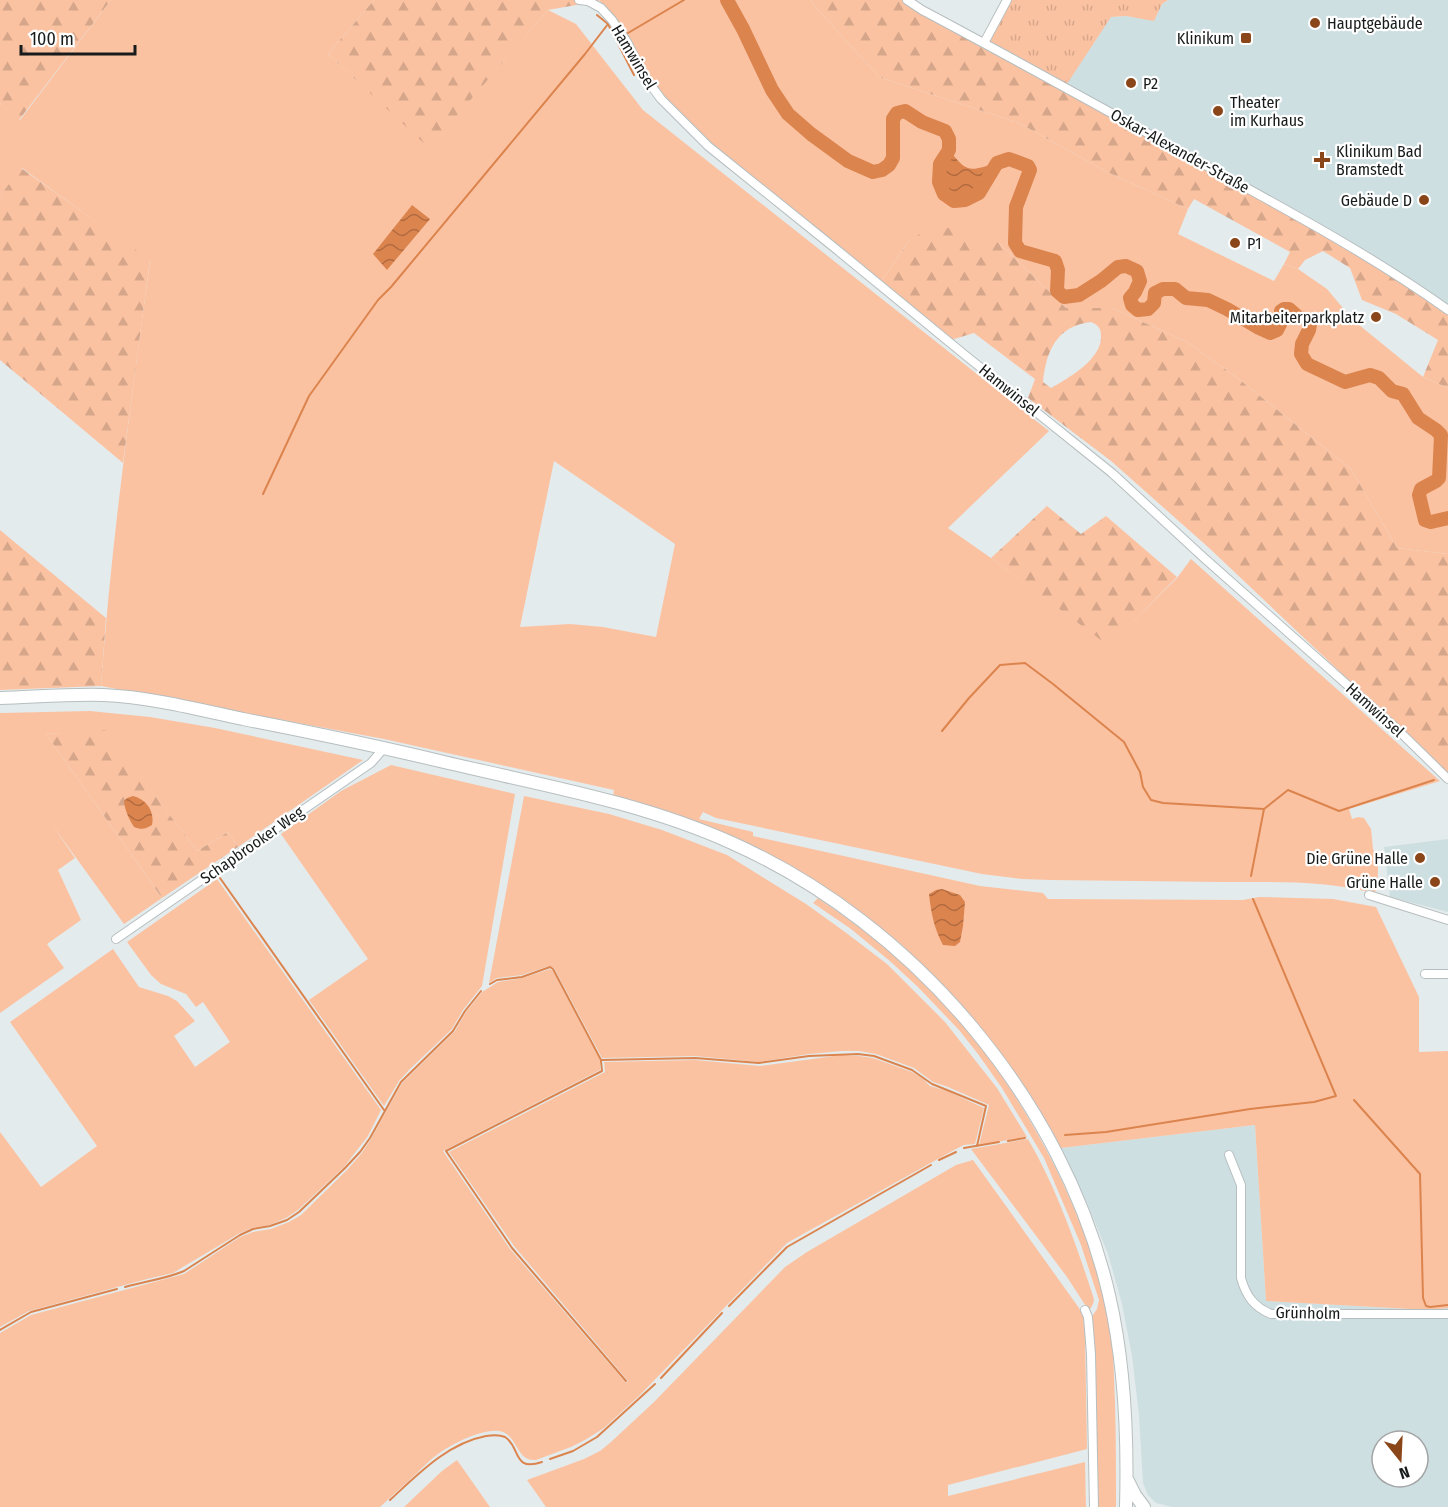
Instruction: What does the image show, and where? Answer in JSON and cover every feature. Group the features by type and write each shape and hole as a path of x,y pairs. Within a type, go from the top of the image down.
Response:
{"main road":[{"path":"0,698 103,695 156,701 384,748 615,802 673,819 732,843 773,863 843,907 924,974 956,1007 1012,1078 1055,1152 1081,1208 1098,1254 1117,1333 1123,1381 1126,1507"},
{"path":"1127,1477 1135,1495 1144,1507"}],"street":[{"name":"Hamwinsel","path":"579,0 601,8 612,20 627,42 644,76 661,99 708,146 1112,473 1397,729 1448,779"},
{"name":"Oskar-Alexander-Straße","path":"907,0 1327,233 1420,290 1448,310"},
{"path":"984,43 1007,0"},
{"name":"Schapbrooker Weg","path":"116,939 370,763 384,748"},
{"path":"1369,895 1448,920"},
{"path":"1425,974 1448,974"},
{"name":"Grünholm","path":"1229,1155 1241,1185 1241,1278 1244,1289 1256,1306 1271,1314 1448,1314"},
{"path":"1085,1310 1088,1317 1091,1354 1094,1507"}],"shaded area":[{"name":"Klinikum Bad Bramstedt","path":"1168,0 1448,0 1448,310 1065,87 1111,17 1126,16 1154,20 1162,4"},
{"path":"1448,839 1448,912 1390,897 1384,847"},
{"path":"1255,1125 1266,1301 1429,1310 1448,1308 1448,1507 1172,1507 1156,1503 1148,1495 1143,1483 1139,1415 1132,1356 1122,1304 1108,1254 1061,1148"}],"green space":[{"path":"0,0 111,0 19,120 0,103"},
{"path":"111,0 374,0 328,54 429,147 548,10 576,24 643,110 1049,431 948,528 1109,645 1177,578 1191,559 1440,781 1349,809 1352,819 1364,818 1371,829 1373,849 1378,860 1377,890 1373,893 1336,886 1299,883 1022,879 982,874 716,818 703,812 699,819 753,832 753,836 980,886 1043,893 1048,899 1243,900 1259,897 1333,899 1376,907 1419,997 1419,1052 1448,1051 1448,1308 1429,1310 1266,1301 1255,1125 1061,1148 1039,1109 1012,1069 957,1000 902,945 859,911 808,877 755,848 696,823 613,797 614,790 384,739 101,686 116,526 150,261 22,168 0,196 0,103 20,120","holes":["554,461 675,544 656,637 603,627 570,624 520,627"]},
{"path":"374,0 599,1 548,10 429,148 328,54"},
{"path":"599,0 811,0 879,77 1019,123 1105,171 1188,209 1178,234 1274,281 1284,264 1298,269 1327,289 1353,320 1423,377 1448,388 1448,554 1397,548 1351,469 1240,380 1187,342 1112,308 1066,308 999,243 910,239 880,283 712,144 663,97 615,18"},
{"path":"811,0 907,0 1249,189 1448,310 1448,388 1423,377 1438,340 1396,314 1362,300 1350,268 1323,251 1305,260 1298,269 1284,264 1290,252 1194,199 1188,209 1105,171 1019,123 879,77"},
{"path":"1011,0 1168,0 1162,4 1154,21 1126,16 1111,17 1065,87 988,43"},
{"path":"21,168 150,260 123,463 0,360 0,196"},
{"path":"938,225 999,243 1066,308 1112,308 1187,342 1240,380 1351,469 1397,548 1448,554 1448,774 1208,547 1111,461 1028,398 1035,379 974,333 951,340 880,283 910,239","holes":["1091,322 1100,329 1100,344 1096,352 1083,367 1051,388 1043,382 1044,371 1055,342 1069,329"]},
{"path":"1047,506 1081,534 1106,516 1177,577 1109,646 991,558"},
{"path":"0,530 106,618 101,686 0,690"},
{"path":"90,711 150,717 215,728 363,760 238,847 228,832 197,851 105,731 46,734 162,898 124,924 53,826 75,858 58,870 81,920 47,944 64,968 0,1013 0,713"},
{"path":"105,730 197,851 228,832 238,847 162,898 46,734"},
{"path":"391,765 515,794 482,986 463,1010 452,1029 399,1081 384,1106 309,1000 368,959 281,834 341,791"},
{"path":"524,796 609,814 662,830 727,855 806,904 887,964 945,1022 997,1088 1027,1137 979,1145 989,1105 933,1082 914,1068 876,1054 842,1051 759,1062 695,1056 602,1058 554,968 549,966 522,975 497,978 489,983"},
{"path":"217,879 381,1110 368,1136 344,1167 298,1210 286,1218 240,1233 173,1273 29,1311 0,1327 0,1132 41,1187 97,1146 10,1022 113,949 139,987 177,1001 195,1021 174,1036 195,1067 230,1042 203,1002 196,1007 186,994 161,984 151,975 127,942"},
{"path":"818,898 898,958 958,1019 1009,1087 1052,1160 1086,1238 1107,1310 1114,1369 1116,1507 1097,1507 1091,1318 1097,1309 1099,1300 1081,1245 1044,1158 1002,1088 959,1030 891,962 851,929 813,903"},
{"path":"550,969 600,1060 600,1070 443,1151 510,1249 626,1383 628,1381 514,1246 449,1152 605,1072 604,1062 695,1060 760,1066 842,1055 873,1058 912,1072 930,1086 984,1108 975,1144 964,1145 954,1150 787,1243 640,1395 604,1428 571,1447 536,1460 530,1460 521,1454 512,1439 503,1432 479,1434 460,1441 438,1454 380,1507 0,1507 0,1333 31,1315 184,1274 240,1237 271,1229 301,1215 361,1154 402,1083 455,1031 482,992 498,982 523,978"},
{"path":"1028,1139 1057,1197 1080,1258 1094,1299 1089,1311 1067,1277 971,1149"},
{"path":"973,1160 1083,1316 1087,1449 948,1485 948,1496 1085,1462 1086,1507 546,1507 527,1480 584,1459 611,1442 654,1402 785,1267 956,1165"},
{"path":"457,1460 490,1507 404,1507 442,1471"}],"water":[{"path":"949,150 965,167 975,169 997,163 984,186 968,199 955,200 944,194 941,188 940,169"},
{"path":"412,205 430,219 387,270 373,254"},
{"path":"133,796 149,806 152,825 143,829 137,828 130,821 124,801"},
{"path":"942,889 960,895 965,902 960,942 955,946 943,945 932,914 929,894"}],"waterway":[{"path":"628,33 684,0"},
{"path":"727,0 772,90 788,114 848,161 873,172 889,165 893,158 893,119 897,113 905,111 922,122 945,131 949,139 949,150 940,164 939,182 944,194 954,201 965,200 979,193 997,163 1009,159 1028,166 1030,170 1016,207 1015,243 1020,251 1055,261 1058,270 1057,291 1064,297 1079,295 1118,267 1126,266 1137,271 1140,281 1130,298 1132,305 1138,310 1148,309 1154,303 1155,293 1163,289 1175,289 1186,298 1208,300 1270,333 1277,330 1281,322 1281,311 1284,309 1289,309 1298,317 1308,320 1309,330 1302,344 1301,354 1307,364 1345,382 1370,375 1379,378 1392,391 1403,394 1418,418 1441,435 1439,478 1421,489 1419,495 1425,520 1431,522 1448,518"},
{"path":"597,15 608,24 634,75"},
{"path":"263,494 309,396 378,300 608,24"},
{"path":"942,731 1000,665 1025,663 1124,742 1140,772 1143,787 1151,800 1163,803 1264,809"},
{"path":"1251,876 1264,809 1288,790 1339,811 1434,780"},
{"path":"220,878 384,1110"},
{"path":"1065,1135 1106,1132 1250,1109 1314,1102 1336,1096 1253,899"},
{"path":"490,984 497,980 522,977 550,967 553,969 601,1060 695,1058 759,1063 809,1056 858,1054 874,1056 912,1070 932,1084 986,1106 977,1146"},
{"path":"125,1287 184,1271 240,1235 287,1220 299,1212 360,1152 401,1082 453,1031 481,991"},
{"path":"601,1061 602,1071 446,1151 512,1248 626,1381"},
{"path":"1354,1100 1420,1174 1423,1298 1426,1306 1448,1305"},
{"path":"1008,1141 1025,1138"},
{"path":"964,1148 999,1142"},
{"path":"939,1160 956,1152"},
{"path":"729,1306 787,1247 931,1165"},
{"path":"0,1330 31,1312 117,1289"},
{"path":"661,1378 722,1313"},
{"path":"550,1459 573,1451 597,1437 655,1384"},
{"path":"390,1500 446,1452 486,1436 505,1437 510,1441 521,1461 526,1464 542,1462"}],"place":[{"name":"Hauptgebäude","path":"1315,23"},
{"name":"Klinikum","path":"1246,38"},
{"name":"P2","path":"1131,83"},
{"name":"Theater im Kurhaus","path":"1218,111"},
{"name":"Klinikum Bad Bramstedt","path":"1322,160"},
{"name":"Gebäude D","path":"1424,200"},
{"name":"P1","path":"1235,243"},
{"name":"Mitarbeiterparkplatz","path":"1376,317"},
{"name":"Die Grüne Halle","path":"1420,858"},
{"name":"Grüne Halle","path":"1435,882"}]}
